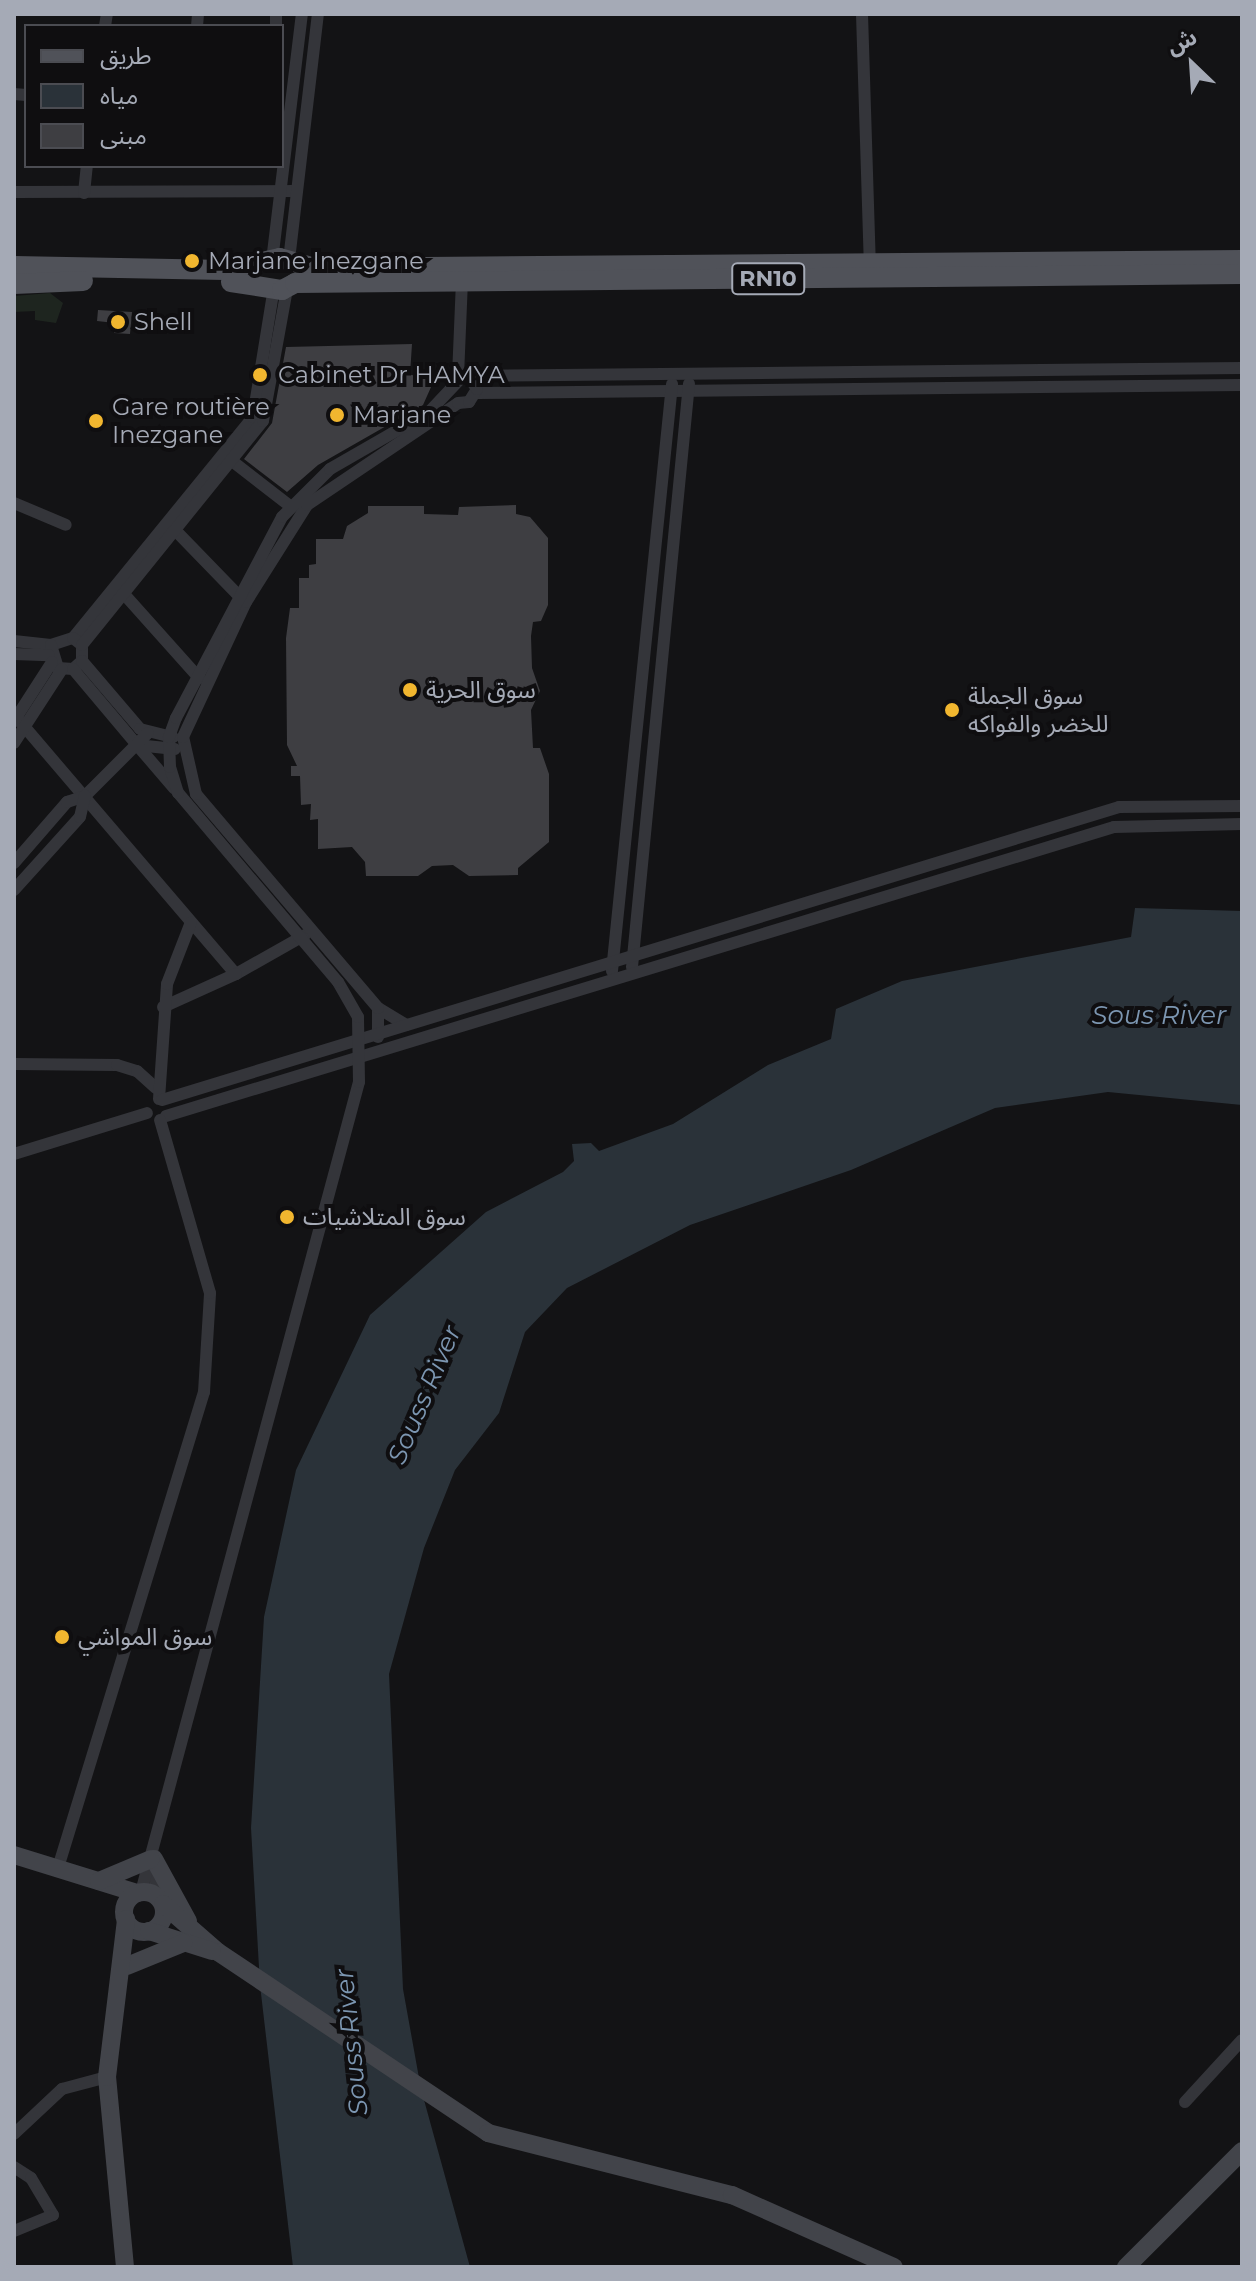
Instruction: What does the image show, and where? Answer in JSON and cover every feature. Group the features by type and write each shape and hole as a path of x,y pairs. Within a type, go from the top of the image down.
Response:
{"main road":[{"name":"RN10","path":"14,284 281,275 1242,260"},
{"name":"RN10","path":"14,266 225,270 462,282 1242,274"}],"street":[{"path":"284,152 287,96 302,14"},
{"path":"236,974 16,719 256,412 296,191 318,14"},
{"path":"862,14 870,264"},
{"path":"287,96 306,95"},
{"path":"84,193 87,168"},
{"path":"15,740 26,729 62,660 124,594 232,461 265,415 281,275 283,168"},
{"path":"14,192 296,191"},
{"path":"462,282 463,377 477,393"},
{"path":"178,793 168,743 290,506 330,469 429,412 463,377 1242,368"},
{"path":"613,983 612,966 673,373"},
{"path":"631,978 690,373"},
{"path":"242,598 284,537 322,491 458,403 469,402 477,393 1242,385"},
{"path":"449,388 458,403"},
{"path":"232,461 290,506"},
{"path":"14,503 66,525"},
{"path":"176,531 242,598"},
{"path":"650,598 668,592"},
{"path":"124,594 200,679"},
{"path":"650,598 667,606"},
{"path":"14,641 62,660 148,733 168,743"},
{"path":"14,654 62,660 306,934 378,1008 406,1025"},
{"path":"200,679 182,743 196,794 306,934 338,982 358,1017 367,1054"},
{"path":"14,863 67,802 85,796 148,733"},
{"path":"137,745 182,743"},
{"path":"14,890 80,817 85,796"},
{"path":"147,1113 149,1103 159,1096 632,960 1126,805 1242,806"},
{"path":"14,1154 147,1113 163,1118 367,1054 631,978 1114,827 1242,824"},
{"path":"57,1871 204,1392 210,1293 159,1096 163,1007 191,922"},
{"path":"163,1007 236,974 306,934"},
{"path":"119,1985 147,1931 162,1920 149,1896 153,1857 359,1082 367,1054 380,1033 378,1008"},
{"path":"14,1064 117,1065 137,1071 159,1096"},
{"path":"14,1855 92,1882 149,1896 188,1937"},
{"path":"92,1882 153,1857"},
{"path":"153,1857 188,1937"},
{"path":"92,1882 126,1917 147,1931 188,1937 218,1952 442,2107 488,2133 732,2195 894,2267"},
{"path":"125,2267 107,2077 126,1917 149,1896"},
{"path":"127,1966 188,1937"},
{"path":"1185,2102 1242,2040"},
{"path":"14,2134 62,2089 107,2077"},
{"path":"1126,2267 1242,2151"},
{"path":"14,2167 31,2178 53,2215 14,2231"}],"shaded area":[{"path":"50,293 63,303 56,323 35,320 35,311 14,312 14,296"}],"water":[{"name":"Sous River","path":"1135,908 1242,911 1242,1105 1108,1092 995,1108 851,1170 690,1225 567,1288 525,1332 499,1413 455,1470 424,1548 389,1674 403,1989 421,2089 470,2267 293,2267 260,1985 251,1828 264,1617 296,1470 370,1315 486,1212 563,1172 574,1161 572,1144 591,1143 599,1151 673,1124 768,1065 831,1039 836,1009 902,981 1131,937"}],"building":[{"name":"Shell","path":"98,310 132,312 130,334 114,333 115,323 97,321"},
{"name":"Marjane","path":"412,344 410,375 436,376 423,405 318,465 287,492 244,459 272,423 286,347"},
{"name":"سوق الحرية","path":"516,505 516,514 530,517 548,538 548,605 541,621 533,622 531,636 532,668 540,691 531,710 533,748 540,748 549,774 549,842 518,868 518,875 469,876 453,865 432,866 418,876 366,876 365,862 352,847 318,849 318,819 310,820 311,804 301,805 300,776 291,776 291,766 297,766 287,745 286,638 290,608 299,608 299,578 309,578 309,565 316,564 316,539 343,539 347,526 368,513 368,506 424,506 424,514 458,515 459,507"}],"place":[{"name":"Marjane Inezgane","path":"192,261"},
{"name":"Shell","path":"118,322"},
{"name":"Cabinet Dr HAMYA","path":"260,375"},
{"name":"Marjane","path":"337,415"},
{"name":"Gare routière Inezgane","path":"96,421"},
{"name":"سوق الحرية","path":"410,690"},
{"name":"سوق الجملة للخضر والفواكه","path":"952,710"},
{"name":"سوق المتلاشيات","path":"287,1217"},
{"name":"سوق المواشي","path":"62,1637"}],"water label":[{"name":"Souss River","path":"425,1395"},
{"name":"Souss River","path":"352,2042"}]}
